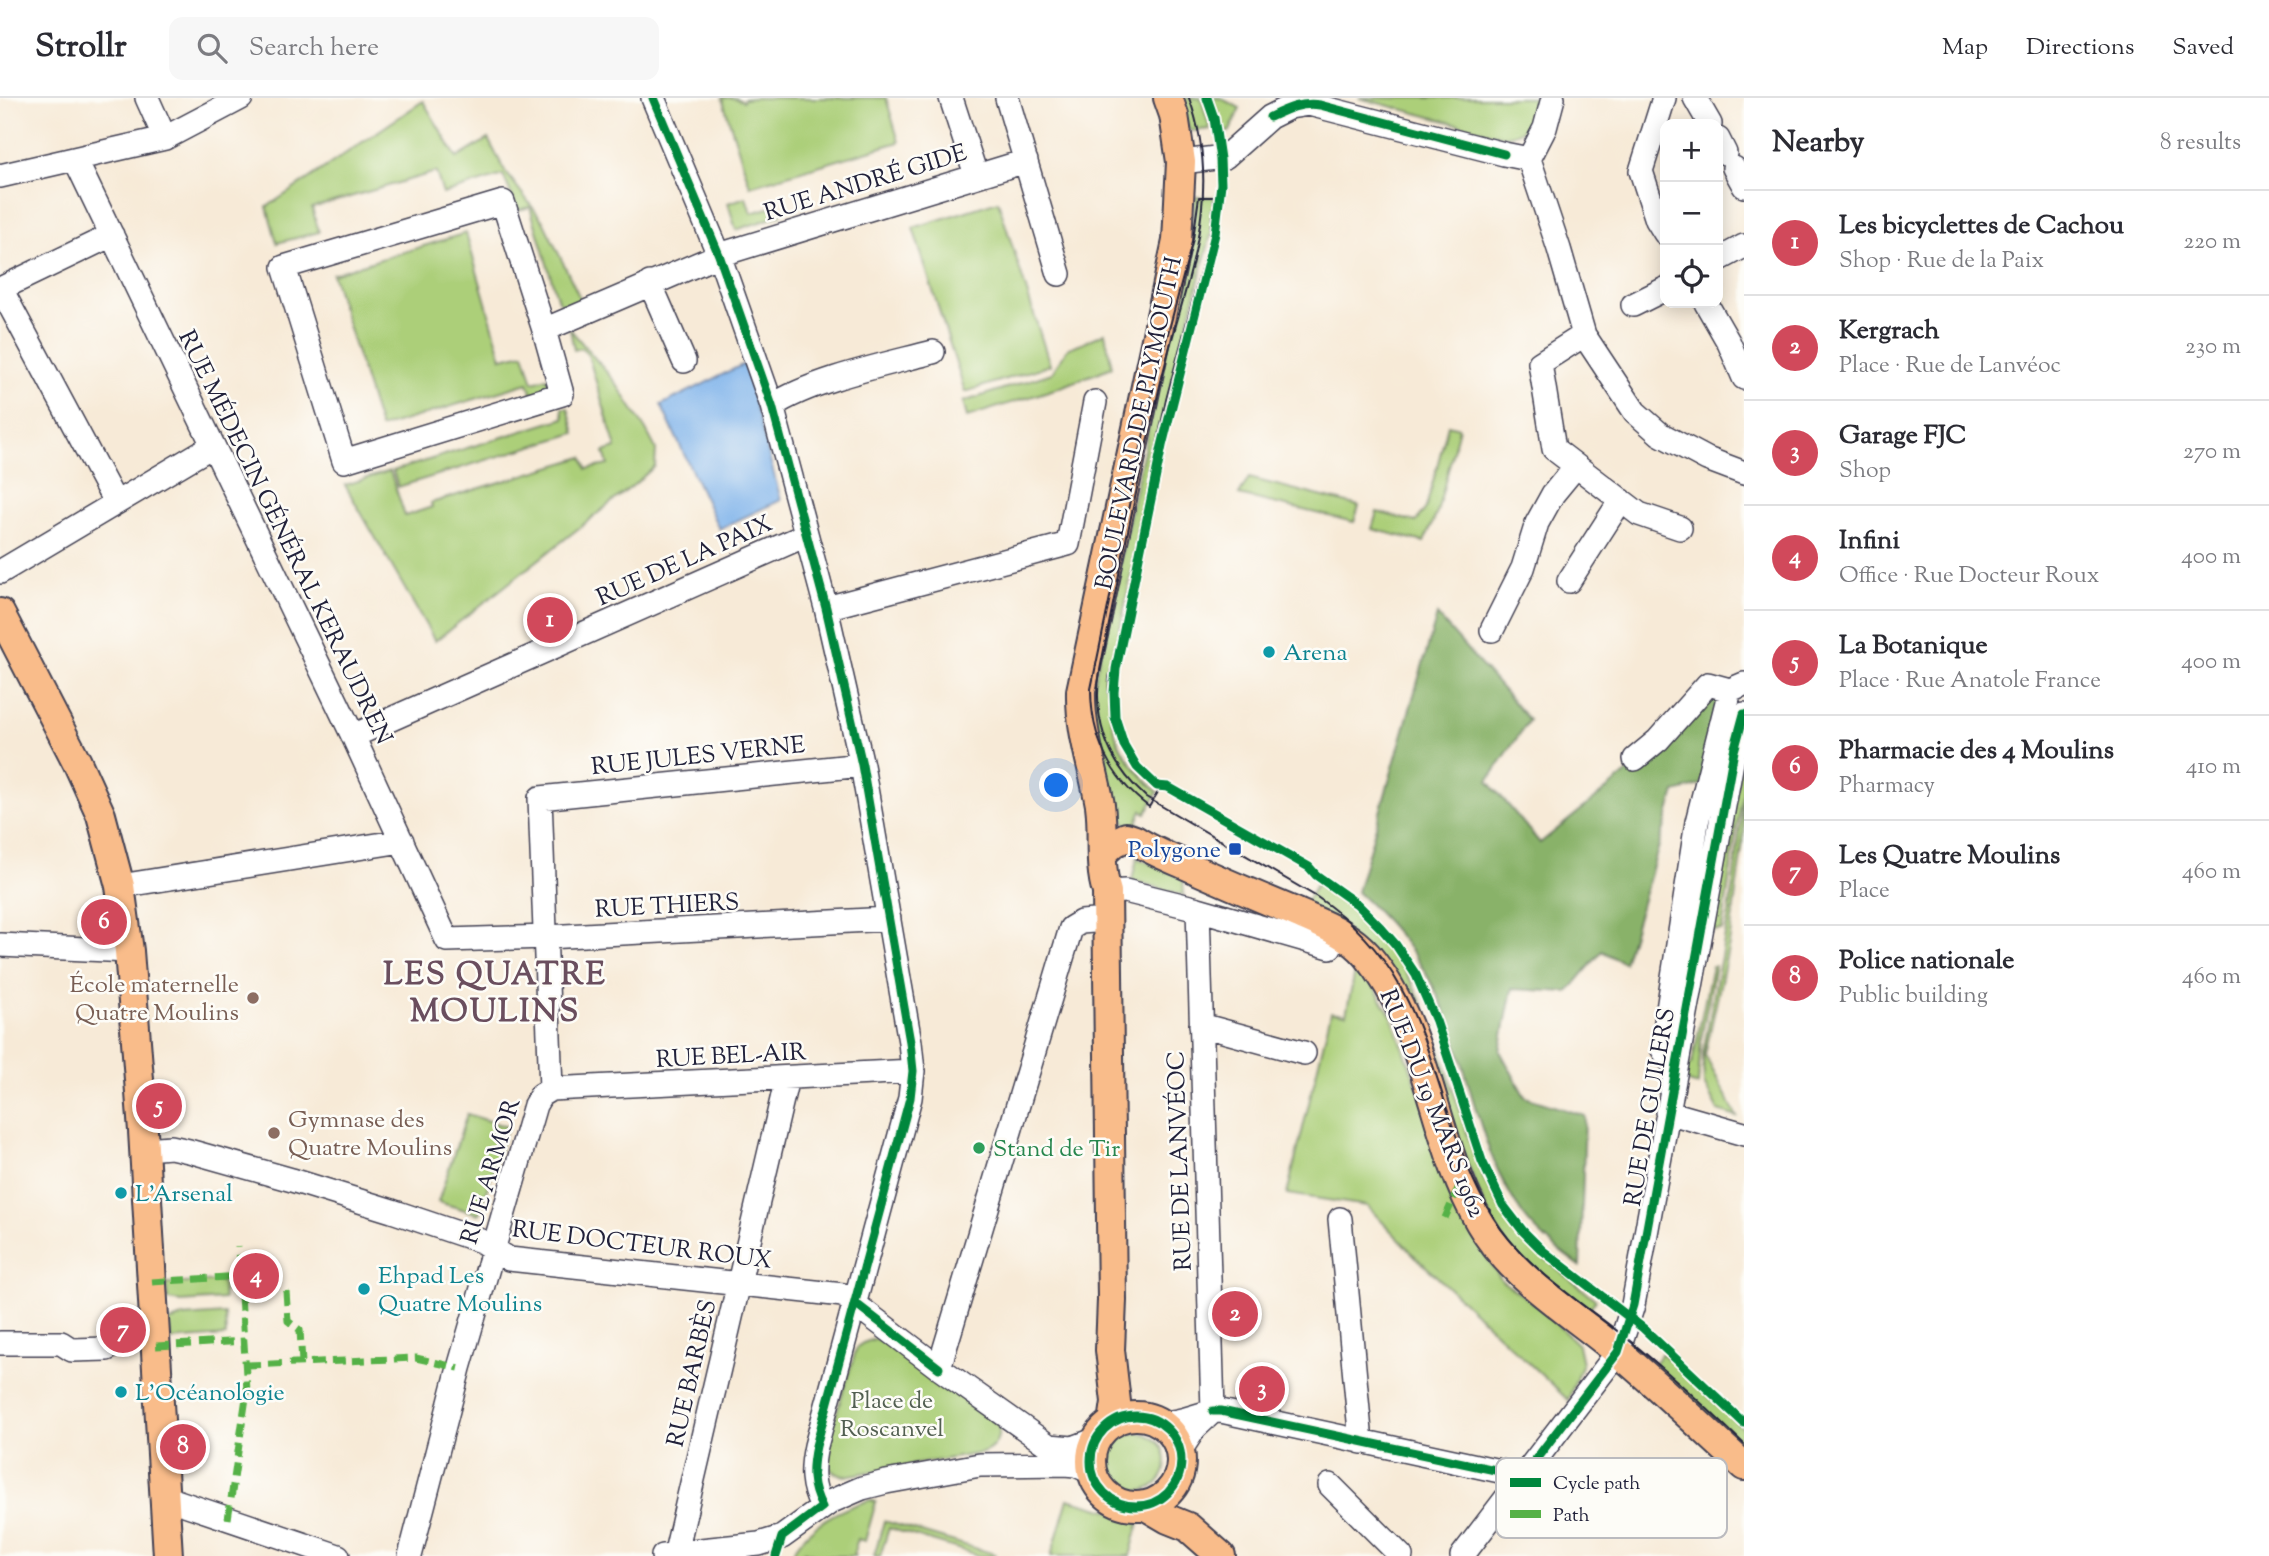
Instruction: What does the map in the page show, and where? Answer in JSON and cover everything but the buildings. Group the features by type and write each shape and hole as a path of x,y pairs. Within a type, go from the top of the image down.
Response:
{"main road":[{"name":"BOULEVARD DE PLYMOUTH","path":"1114,845 1100,806 1087,748 1080,714 1081,691 1177,241 1181,162 1174,115 1168,98"},
{"path":"0,613 101,815 120,886 129,951 144,1149 168,1556"},
{"name":"BOULEVARD DE PLYMOUTH","path":"1087,748 1112,813 1114,845"},
{"path":"1112,1300 1125,1385 1131,1398 1175,1440 1180,1451 1179,1475 1174,1486 1166,1495 1144,1505 1131,1506 1107,1495 1098,1485 1091,1461 1116,1402 1110,1350 1112,1300 1107,920 1107,892 1113,880 1114,845"},
{"name":"RUE DU 19 MARS 1962","path":"1114,845 1341,932 1367,955 1395,998 1413,1042 1457,1178 1481,1226 1503,1257 1532,1284 1618,1352 1744,1466"},
{"path":"1105,1431 1134,1416 1152,1420"},
{"path":"1174,1486 1179,1510 1188,1527"},
{"path":"1144,1505 1188,1527 1221,1556"}],"street":[{"path":"147,98 165,138"},
{"path":"0,176 165,138 241,98"},
{"path":"653,98 719,255 772,406 826,608 862,765 911,1042 913,1071 910,1098 812,1466 815,1494 822,1507"},
{"path":"951,98 976,175"},
{"path":"1007,98 1059,274"},
{"path":"1553,98 1545,128 1529,159 1584,335 1635,412 1660,434 1707,459 1744,473"},
{"path":"1660,225 1641,171 1664,98"},
{"path":"1695,98 1707,119"},
{"path":"1181,162 1225,157 1267,108 1309,104 1529,159"},
{"name":"RUE MÉDECIN GÉNÉRAL KERAUDREN","path":"75,159 354,736 447,940"},
{"name":"RUE ANDRÉ GIDE","path":"544,330 719,255 1027,161"},
{"path":"503,202 544,330 562,394 344,461 284,267 503,202"},
{"path":"112,235 1,289 115,502"},
{"path":"1723,257 1744,246"},
{"path":"650,283 684,361"},
{"path":"1633,305 1660,292"},
{"path":"1709,308 1744,378"},
{"path":"1584,335 1540,363 1554,449 1639,514 1680,528"},
{"path":"772,406 783,398 858,372 933,352"},
{"path":"826,608 1068,544 1095,402"},
{"path":"0,572 212,446"},
{"path":"1492,630 1523,568 1537,523 1553,494 1576,466"},
{"path":"1569,581 1621,500"},
{"name":"RUE DE LA PAIX","path":"354,736 806,535"},
{"name":"RUE DE GUILERS","path":"1635,759 1658,740 1708,684 1737,687 1697,822 1693,917"},
{"name":"RUE DE GUILERS","path":"1537,1458 1618,1352 1633,1305 1675,1067 1662,1048 1744,714"},
{"name":"RUE JULES VERNE","path":"540,798 862,765"},
{"name":"RUE ARMOR","path":"410,1556 459,1368 535,1105 541,1095 551,1089 540,798"},
{"path":"120,886 402,841"},
{"path":"1107,892 1125,891 1198,909 1330,947"},
{"name":"RUE DE LANVÉOC","path":"1198,909 1213,1411"},
{"name":"RUE THIERS","path":"447,940 889,919"},
{"path":"939,1368 1071,928 1080,922 1107,920"},
{"path":"0,945 129,951"},
{"path":"1200,1025 1304,1053"},
{"name":"RUE BEL-AIR","path":"551,1089 913,1071"},
{"name":"RUE BARBÈS","path":"671,1555 788,1079"},
{"path":"1667,1112 1744,1134"},
{"name":"RUE DOCTEUR ROUX","path":"144,1149 171,1147 292,1180 481,1241 509,1259 843,1295 855,1303"},
{"path":"1340,1219 1361,1442"},
{"path":"855,1303 939,1368 1049,1446 1073,1448 1105,1431"},
{"path":"0,1343 61,1343 72,1350 107,1349 134,1335 155,1333"},
{"path":"994,1464 1010,1452 1015,1434 1012,1424 1000,1410"},
{"path":"1180,1451 1195,1429 1213,1411"},
{"path":"1152,1420 1188,1420 1213,1411 1221,1411 1496,1470"},
{"path":"671,1555 759,1544 779,1547 822,1507 862,1488 979,1465 1063,1464 1076,1465 1093,1473"},
{"path":"1330,1485 1401,1556"},
{"path":"164,1497 334,1556"},
{"name":"RUE DE GUILERS","path":"1462,1556 1496,1511"}],"green space":[{"path":"722,98 743,101 753,98 886,98 899,142 750,186"},
{"path":"1178,98 1201,98 1210,129 1190,131"},
{"path":"1212,98 1220,98 1240,108 1230,131 1226,133"},
{"path":"1359,98 1536,98 1527,125 1518,132 1503,136"},
{"path":"423,101 457,158 488,139 505,171 543,221 581,300 567,308 558,301 530,207 518,210 503,175 443,194 436,172 312,208 319,232 277,243 267,207"},
{"path":"746,197 751,213 779,205 781,215 736,230 728,203"},
{"path":"1195,197 1216,197 1212,231 1167,401 1110,678 1110,713 1118,742 1134,767 1158,792 1146,813 1142,810 1137,822 1141,825 1136,831 1124,822 1112,800 1089,705 1192,226"},
{"path":"998,201 1050,365 965,392 913,228"},
{"path":"466,233 502,358 524,353 533,382 547,378 549,383 545,389 532,395 528,383 380,428 332,274"},
{"path":"570,329 616,383 646,430 656,449 655,466 435,641 345,485 390,471 405,516 432,507 431,503 583,457 587,469 608,465 604,452 616,448 588,355 582,348 574,350"},
{"path":"1105,333 1112,367 1058,388 967,417 963,402 1052,373 1067,349"},
{"path":"562,408 568,408 575,433 398,487 393,471 564,418"},
{"path":"1448,425 1459,428 1437,513 1424,542 1372,529 1377,512 1416,522 1426,508"},
{"path":"1249,478 1359,506 1354,522 1239,495"},
{"path":"1437,615 1529,720 1488,781 1540,843 1653,752 1707,689 1726,699 1701,785 1675,792 1624,963 1602,951 1568,992 1512,989 1500,1051 1525,1097 1585,1116 1580,1266 1536,1230 1510,1194 1498,1172 1480,1124 1451,1027 1434,988 1413,953 1357,892"},
{"path":"1744,745 1744,788 1722,930 1710,931"},
{"path":"1744,796 1744,833 1729,944 1705,1055 1737,1117 1718,1111 1704,1084 1703,1053 1729,914"},
{"path":"1137,858 1183,877 1184,895 1132,880"},
{"path":"1317,883 1375,931 1412,982 1437,1041 1485,1181 1511,1223 1524,1237 1551,1264 1596,1300 1582,1318 1501,1247 1407,1012 1302,909"},
{"path":"1357,963 1392,1017 1469,1228 1502,1281 1538,1306 1578,1345 1582,1363 1568,1400 1416,1257 1367,1206 1287,1194 1331,1012 1346,1014"},
{"path":"1712,966 1715,966 1701,1039 1698,1085 1682,1080 1684,1069 1692,1063"},
{"path":"467,1114 507,1127 479,1214 438,1202"},
{"path":"222,1281 224,1299 181,1302 168,1300 166,1284"},
{"path":"225,1314 226,1336 171,1340 169,1322 182,1317"},
{"name":"Place de Roscanvel","path":"874,1339 890,1345 994,1421 999,1428 993,1446 982,1453 845,1476 830,1469 824,1453 857,1347"},
{"path":"1662,1353 1744,1429 1744,1453 1650,1368"},
{"path":"1137,1433 1153,1438 1161,1446 1166,1462 1161,1478 1153,1486 1137,1491 1121,1486 1113,1478 1108,1462 1113,1446 1121,1438"},
{"path":"1068,1499 1140,1519 1130,1556 1051,1556"},
{"path":"870,1500 876,1502 865,1541 858,1539 853,1555 856,1556 820,1556 804,1551 802,1556 791,1556 797,1545 814,1527 847,1508"},
{"path":"884,1521 995,1554 981,1556 889,1528 880,1556 874,1556"}],"water":[{"path":"744,364 781,500 719,529 661,405"}],"tram line":[{"path":"1189,98 1199,136 1203,174 1202,211 1196,247 1143,462 1100,670 1098,706 1106,740 1122,770 1146,797 1317,897 1347,920 1371,944 1406,997 1419,1026 1467,1165 1485,1204 1501,1229 1528,1260 1656,1362 1744,1444"},
{"path":"1199,197 1214,197 1209,238 1166,400 1109,678 1110,712 1118,742 1133,768 1158,792 1149,807 1123,783 1105,755 1095,724 1091,689 1152,394 1193,239 1199,197"}],"marked path":[{"path":"1445,1218 1460,1184"},
{"path":"228,1519 247,1391 238,1247"},
{"path":"152,1282 241,1276"},
{"path":"286,1291 288,1321 300,1330 302,1363"},
{"path":"156,1346 245,1341"},
{"path":"247,1365 416,1358 459,1368"}],"cycle path":[{"path":"653,98 719,255 772,406 826,608 862,765 913,1071 910,1098 816,1446 813,1477 822,1507 782,1537 776,1556"},
{"path":"1207,98 1214,118 1220,159 1221,184 1215,234 1162,446 1116,669 1115,717 1124,745 1137,767 1157,786 1168,787 1309,867 1357,904 1381,928 1416,975 1436,1021 1482,1161 1503,1205 1542,1250 1643,1328 1744,1423"},
{"path":"1270,117 1300,105 1320,105 1504,154"},
{"path":"1537,1458 1618,1352 1633,1305 1734,751 1744,714"},
{"path":"855,1303 939,1368"},
{"path":"1213,1411 1496,1470"},
{"path":"1136,1416 1161,1424 1173,1436 1181,1461 1173,1486 1161,1498 1136,1506 1111,1498 1099,1486 1091,1461 1099,1436 1111,1424 1136,1416"}],"place":[{"name":"Les bicyclettes de Cachou","path":"550,620"},
{"name":"Arena","path":"1269,652"},
{"name":"Polygone","path":"1235,849"},
{"name":"Pharmacie des 4 Moulins","path":"104,922"},
{"name":"École maternelle Quatre Moulins","path":"253,998"},
{"name":"La Botanique","path":"159,1106"},
{"name":"Gymnase des Quatre Moulins","path":"274,1133"},
{"name":"Stand de Tir","path":"979,1148"},
{"name":"L'Arsenal","path":"121,1193"},
{"name":"Infini","path":"256,1276"},
{"name":"Ehpad Les Quatre Moulins","path":"364,1289"},
{"name":"Kergrach","path":"1235,1314"},
{"name":"Les Quatre Moulins","path":"123,1330"},
{"name":"Garage FJC","path":"1262,1389"},
{"name":"L'Océanologie","path":"121,1392"},
{"name":"Police nationale","path":"183,1447"}],"district":[{"name":"LES QUATRE MOULINS","path":"495,992"}]}
